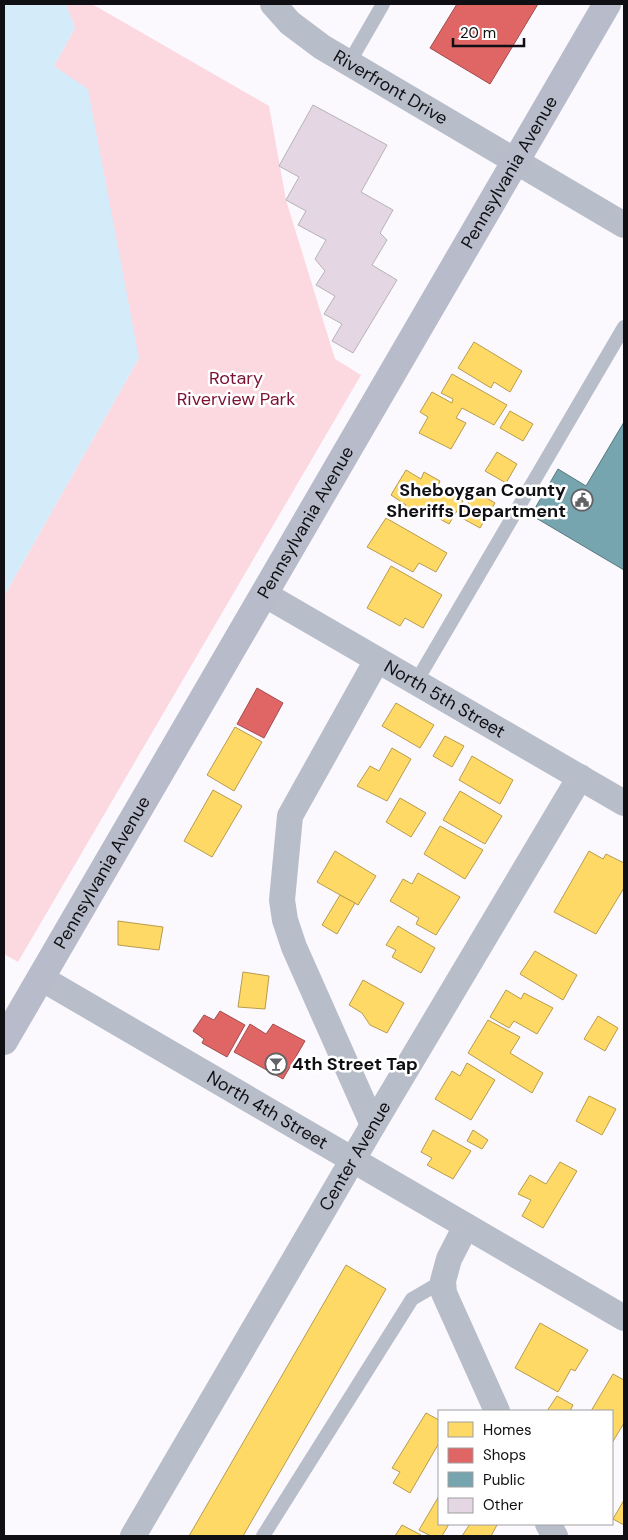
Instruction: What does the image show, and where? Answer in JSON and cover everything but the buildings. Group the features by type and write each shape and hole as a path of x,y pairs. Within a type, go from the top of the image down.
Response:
{"street":[{"name":"Riverfront Drive","path":"273,4 290,23 322,47 624,225"},
{"name":"Pennsylvania Avenue","path":"4,1041 607,4"},
{"name":"North 5th Street","path":"264,594 624,803"},
{"path":"373,1125 294,947 286,923 282,900 288,826 291,814 377,660"},
{"name":"Center Avenue","path":"133,1536 373,1125 580,777"},
{"name":"North 4th Street","path":"41,978 624,1318"},
{"path":"466,1226 449,1259 442,1281 444,1293 497,1410"},
{"path":"549,1525 555,1536"}],"lane":[{"path":"349,63 383,4"},
{"path":"416,682 624,327"},
{"path":"262,1536 412,1299 442,1281"}],"green space":[{"name":"Rotary Riverview Park","path":"66,4 92,4 269,106 286,200 335,359 361,375 18,962 4,954 4,596 139,358 54,66 75,28"}],"water":[{"path":"4,4 66,4 75,28 54,66 88,89 139,358 4,596"}],"place":[{"name":"Sheboygan County Sheriffs Department","path":"582,500"},
{"name":"4th Street Tap","path":"276,1064"}]}
